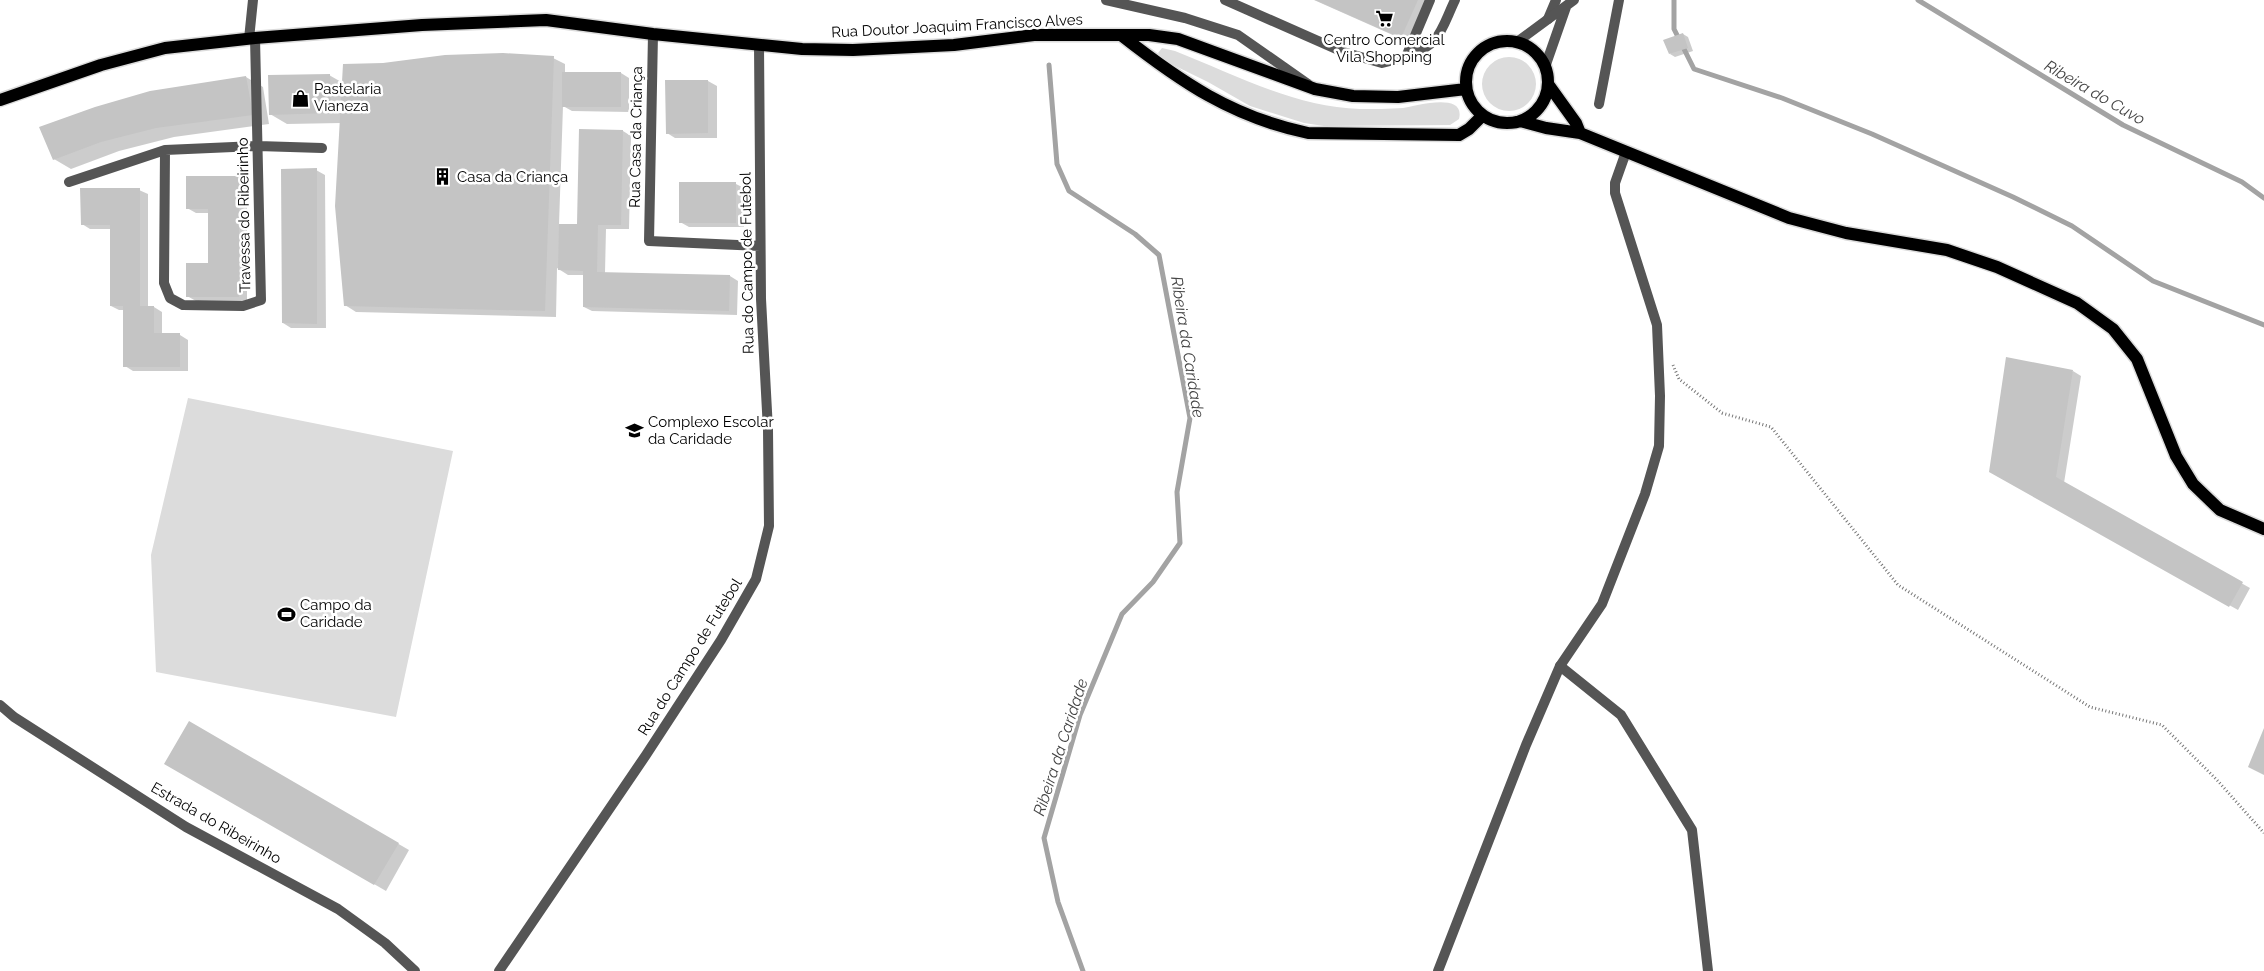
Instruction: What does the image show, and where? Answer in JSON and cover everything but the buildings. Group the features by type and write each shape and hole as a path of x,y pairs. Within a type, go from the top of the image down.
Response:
{"main road":[{"name":"Rua Doutor Joaquim Francisco Alves","path":"0,100 101,65 165,48 252,38 422,25 546,20 653,34 802,49 854,50 954,45 1034,35 1149,35 1178,39 1315,89 1353,96 1373,97 1466,89"},
{"path":"1121,35 1167,72 1217,102 1252,118 1284,128 1308,133 1458,135 1470,129 1483,115"},
{"path":"1503,42 1517,42 1534,52 1545,67 1548,84 1546,96 1540,107 1531,116 1520,121 1506,124 1492,121 1483,115 1471,102 1466,89 1468,69 1479,52 1490,45 1503,42"},
{"path":"1548,84 1576,123 1580,133"},
{"path":"1520,121 1546,128 1580,133 1789,218 1846,233 1947,250 1997,267 2077,303 2113,329 2137,360 2176,456 2192,484 2220,510 2264,528"}],"street":[{"name":"Travessa do Ribeirinho","path":"165,150 164,283 170,298 183,305 243,306 261,300 258,146 252,38 253,0"},
{"path":"1106,0 1185,18 1238,35 1315,89"},
{"path":"1225,0 1343,52 1382,63 1425,50 1439,36 1455,0"},
{"path":"1406,57 1430,0"},
{"path":"1548,19 1556,0"},
{"path":"1599,104 1619,0"},
{"path":"1517,42 1570,3"},
{"path":"1545,67 1570,3"},
{"name":"Rua Casa da Criança","path":"653,34 649,241 760,246"},
{"name":"Rua do Campo de Futebol","path":"499,971 722,640 756,579 769,526 768,430 761,299 759,45"},
{"path":"69,182 165,150 258,146 322,148"},
{"path":"1438,971 1526,745 1560,666 1602,604 1646,494 1659,446 1660,396 1657,325 1615,194 1615,183 1626,152"},
{"path":"1560,666 1621,715 1692,830 1708,971"},
{"name":"Estrada do Ribeirinho","path":"0,705 14,717 186,827 338,909 385,942 415,971"}],"path":[{"path":"1672,361 1679,379 1722,414 1772,427 1898,585 2090,707 2162,725 2217,780 2264,833"}],"shaded area":[{"path":"1162,48 1175,51 1266,88 1312,102 1360,109 1403,108 1428,103 1448,103 1455,105 1459,110 1459,119 1450,125 1324,126 1304,123 1250,106 1208,82 1163,60 1158,53"},
{"path":"1509,57 1519,59 1528,65 1534,74 1536,84 1534,94 1528,103 1519,109 1509,111 1499,109 1490,103 1484,94 1482,84 1484,74 1490,65 1499,59"},
{"name":"Campo da Caridade","path":"188,398 453,451 396,717 156,672 151,555"}],"waterway":[{"path":"1674,0 1674,29 1694,69 1782,98 1872,134 2013,197 2072,226 2153,281 2264,325"},
{"name":"Ribeira do Cuvo","path":"1918,0 2123,125 2242,182 2264,198"},
{"name":"Ribeira da Caridade","path":"1049,65 1057,164 1069,191 1135,234 1159,255 1190,418 1177,492 1180,543 1153,582 1122,614 1080,715 1044,838 1058,902 1083,971"}],"place":[{"name":"Centro Comercial Vila Shopping","path":"1384,19"},
{"name":"Pastelaria Vianeza","path":"300,98"},
{"name":"Casa da Criança","path":"443,177"},
{"name":"Complexo Escolar da Caridade","path":"634,431"},
{"name":"Campo da Caridade","path":"286,614"}]}
